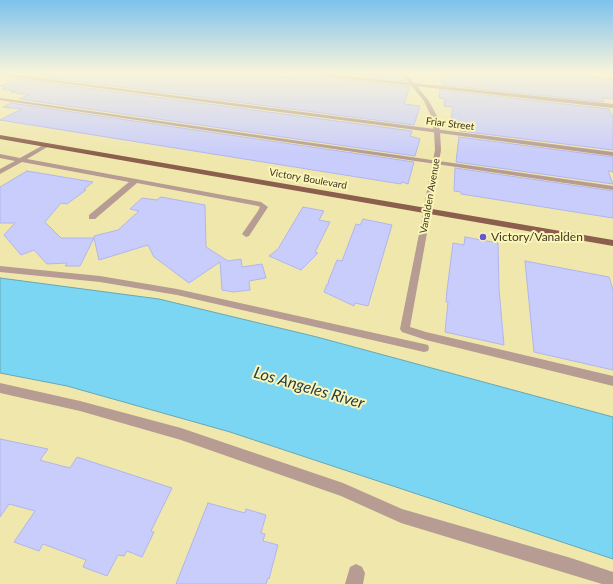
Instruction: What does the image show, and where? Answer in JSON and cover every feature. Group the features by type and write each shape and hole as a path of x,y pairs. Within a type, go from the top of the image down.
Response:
{"main road":[{"name":"Victory Boulevard","path":"0,137 613,243"}],"street":[{"name":"Friar Street","path":"191,99 613,154"},
{"name":"Vanalden Avenue","path":"425,99 434,116 437,131 438,150 427,211"},
{"path":"549,99 613,106"},
{"path":"0,172 47,145"},
{"path":"0,156 261,204 264,207 246,234"},
{"path":"92,217 135,181"}],"lane":[{"path":"2,99 613,188"},
{"name":"Vanalden Avenue","path":"427,211 405,329 426,336 613,381"},
{"path":"0,268 100,279 177,292 424,348"},
{"path":"0,388 80,406 181,434 343,490 401,516 571,566 613,580"}],"water":[{"name":"Los Angeles River","path":"0,278 159,299 317,337 613,417 613,559 230,432 67,386 0,373"}],"building":[{"path":"21,99 172,99 412,131 410,136 420,139 415,156"},
{"path":"215,99 406,99 404,104 420,106 414,125"},
{"path":"445,99 522,99 609,109 613,117 613,150 460,131 461,122 451,120 453,107 444,106"},
{"path":"578,99 603,99 604,102"},
{"path":"11,103 414,162 408,184 402,182 401,184 0,120 22,109 3,107"},
{"path":"459,137 613,157 613,172 608,171 613,184 456,162"},
{"path":"455,168 613,191 613,218 461,194 461,192 454,191"},
{"path":"27,171 93,182 84,189 86,190 67,204 61,203 45,222 61,238 94,238 80,266 65,266 67,263 47,264 34,250 21,255 4,235 15,223 0,223 0,187"},
{"path":"161,197 205,205 206,247 228,261 241,259 242,267 262,264 266,278 249,281 250,290 233,292 222,290 220,262 189,283 154,257 148,245 99,260 94,236 118,230 139,211 130,209 142,198 157,200"},
{"path":"303,207 324,211 319,220 330,222 315,252 318,253 301,270 269,256 278,249"},
{"path":"363,219 392,225 368,306 355,303 354,306 324,292 327,284 329,283 328,282 337,260 342,261 356,224 360,225"},
{"path":"465,237 498,243 499,289 504,345 445,332 448,302 446,302 447,290 453,243 464,245"},
{"path":"525,261 609,277 613,290 613,370 534,352"},
{"path":"0,439 48,449 40,460 43,461 70,468 77,457 172,488 151,531 154,532 142,557 127,551 124,556 118,555 107,576 83,567 86,560 43,544 39,551 14,542 35,511 9,504 0,517"},
{"path":"208,503 245,513 246,509 266,515 261,533 265,534 263,541 278,545 269,579 268,578 266,584 176,584"}],"place":[{"name":"Victory/Vanalden","path":"483,237"}]}
